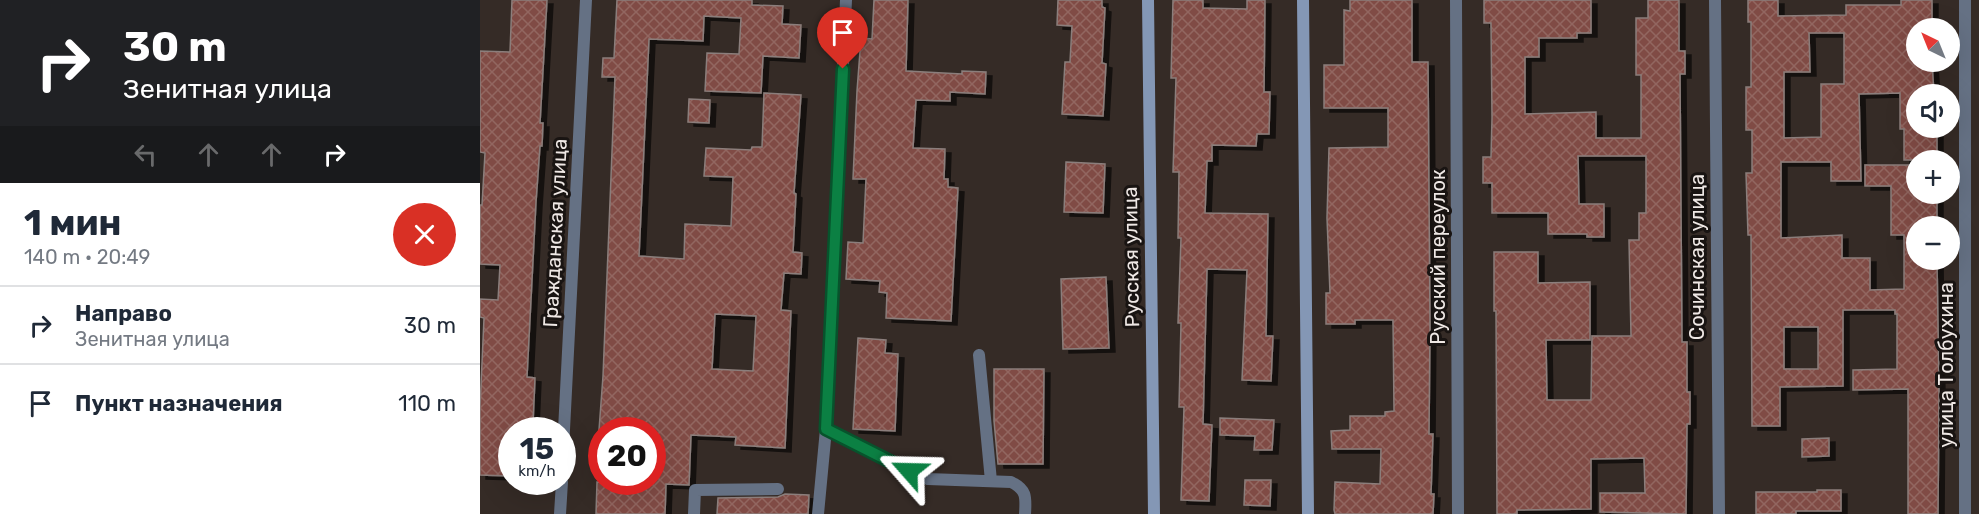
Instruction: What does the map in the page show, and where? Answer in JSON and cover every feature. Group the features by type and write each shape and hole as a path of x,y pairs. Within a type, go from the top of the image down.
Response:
{"main road":[{"name":"Русская улица","path":"1148,0 1154,514"},
{"path":"1303,0 1308,514"}],"street":[{"name":"Гражданская улица","path":"565,417 586,0"},
{"path":"818,514 826,429 846,0"},
{"name":"Русский переулок","path":"1456,0 1458,514"},
{"name":"Сочинская улица","path":"1715,0 1719,514"},
{"name":"улица Толбухина","path":"1965,0 1965,514"},
{"path":"979,355 991,481"},
{"path":"826,429 928,479 1011,482 1020,487 1026,497 1025,514"},
{"path":"694,514 695,490 778,489"},
{"path":"560,514 561,495"}],"building":[{"path":"512,0 547,0 540,123 543,123 542,146 540,146 536,202 527,377 535,378 533,417 498,417 498,476 480,475 484,318 480,317 480,299 498,300 500,265 480,264 480,205 482,205 485,153 480,152 480,51 510,52"},
{"path":"617,0 752,0 752,5 783,6 782,24 801,25 799,58 763,56 761,93 705,91 707,53 739,54 741,18 704,16 703,41 649,39 639,256 684,259 685,224 731,226 733,177 704,176 706,148 751,150 752,147 762,147 764,93 801,95 794,193 796,194 793,252 802,253 801,274 784,273 781,310 791,311 785,448 735,445 736,437 691,435 689,485 666,484 666,417 600,417 615,77 602,77 603,58 614,58","holes":["715,314 756,316 753,371 712,369"]},
{"path":"874,0 908,0 906,71 962,74 962,71 986,72 985,94 950,92 950,101 916,100 913,148 945,149 944,179 948,179 948,187 958,188 951,321 886,318 887,293 879,292 880,281 846,279 848,242 863,243 866,179 853,179 861,38 872,39"},
{"path":"1058,0 1102,0 1102,7 1105,8 1102,63 1106,64 1103,116 1062,114 1065,62 1070,62 1072,26 1057,25"},
{"path":"1173,0 1203,0 1203,8 1247,9 1247,0 1265,0 1264,92 1270,92 1269,134 1257,134 1256,146 1212,145 1212,161 1207,161 1205,213 1268,214 1266,336 1273,336 1271,381 1242,380 1247,270 1207,269 1203,424 1212,425 1209,501 1181,500 1184,407 1179,407 1181,323 1178,323 1181,238 1178,238 1179,172 1173,172 1176,78 1171,78"},
{"path":"1350,0 1412,0 1412,62 1428,62 1429,434 1433,434 1431,494 1434,494 1433,514 1335,514 1334,510 1335,482 1380,484 1381,449 1332,449 1331,431 1350,430 1350,416 1385,416 1385,412 1394,411 1393,320 1355,320 1355,324 1326,324 1326,293 1330,293 1327,218 1329,148 1388,147 1388,108 1324,108 1324,65 1344,65 1344,10 1350,11"},
{"path":"1484,0 1591,0 1591,33 1577,33 1577,38 1539,38 1539,57 1525,57 1525,114 1596,112 1596,138 1641,138 1641,75 1636,75 1636,18 1648,18 1648,0 1679,0 1679,51 1685,51 1685,74 1680,74 1682,342 1687,342 1687,392 1690,392 1690,424 1687,424 1686,514 1600,512 1600,493 1645,493 1644,458 1591,459 1591,509 1517,510 1517,514 1497,514 1494,252 1538,252 1538,283 1590,282 1590,340 1546,340 1547,400 1591,400 1592,336 1631,336 1629,240 1639,240 1639,213 1646,213 1646,156 1578,156 1579,204 1604,204 1604,237 1587,237 1587,234 1548,234 1548,213 1492,213 1492,183 1483,183 1483,157 1491,157 1492,118 1491,23 1484,23"},
{"path":"1748,0 1778,0 1778,16 1846,15 1846,5 1901,5 1901,0 1932,0 1932,18 1906,18 1906,72 1933,72 1933,84 1906,84 1906,138 1937,138 1937,150 1906,150 1906,160 1904,160 1904,129 1900,129 1900,93 1859,94 1861,181 1831,181 1831,162 1781,162 1781,238 1842,235 1842,258 1870,258 1870,290 1904,289 1904,235 1891,235 1891,186 1865,186 1865,165 1906,165 1906,204 1937,204 1937,216 1906,216 1906,270 1937,270 1938,514 1908,514 1908,389 1853,390 1853,370 1897,369 1897,314 1895,310 1843,310 1843,386 1780,387 1780,426 1752,426 1751,235 1748,235 1746,173 1752,173 1752,130 1746,130 1746,87 1751,87 1751,22 1748,22","holes":["1809,33 1844,33 1844,84 1821,84 1821,137 1784,138 1784,72 1810,72","1784,327 1818,327 1818,369 1784,369"]},
{"path":"689,99 710,100 709,123 688,122"},
{"path":"1066,162 1105,164 1103,213 1064,212"},
{"path":"1106,277 1109,348 1063,349 1061,279"},
{"path":"858,338 886,340 885,353 898,354 895,431 853,429"},
{"path":"994,369 1044,369 1043,464 998,464 994,421"},
{"path":"1220,418 1274,420 1272,450 1254,450 1255,436 1220,435"},
{"path":"1829,438 1829,456 1802,457 1802,439"},
{"path":"1245,480 1271,480 1270,506 1244,505"},
{"path":"1817,490 1841,490 1841,511 1756,514 1756,492 1817,492"},
{"path":"785,494 809,495 808,514 717,514 718,498 778,497"},
{"path":"597,495 666,495 665,514 596,514"}],"route":[{"path":"843,69 826,429 909,471"}]}
